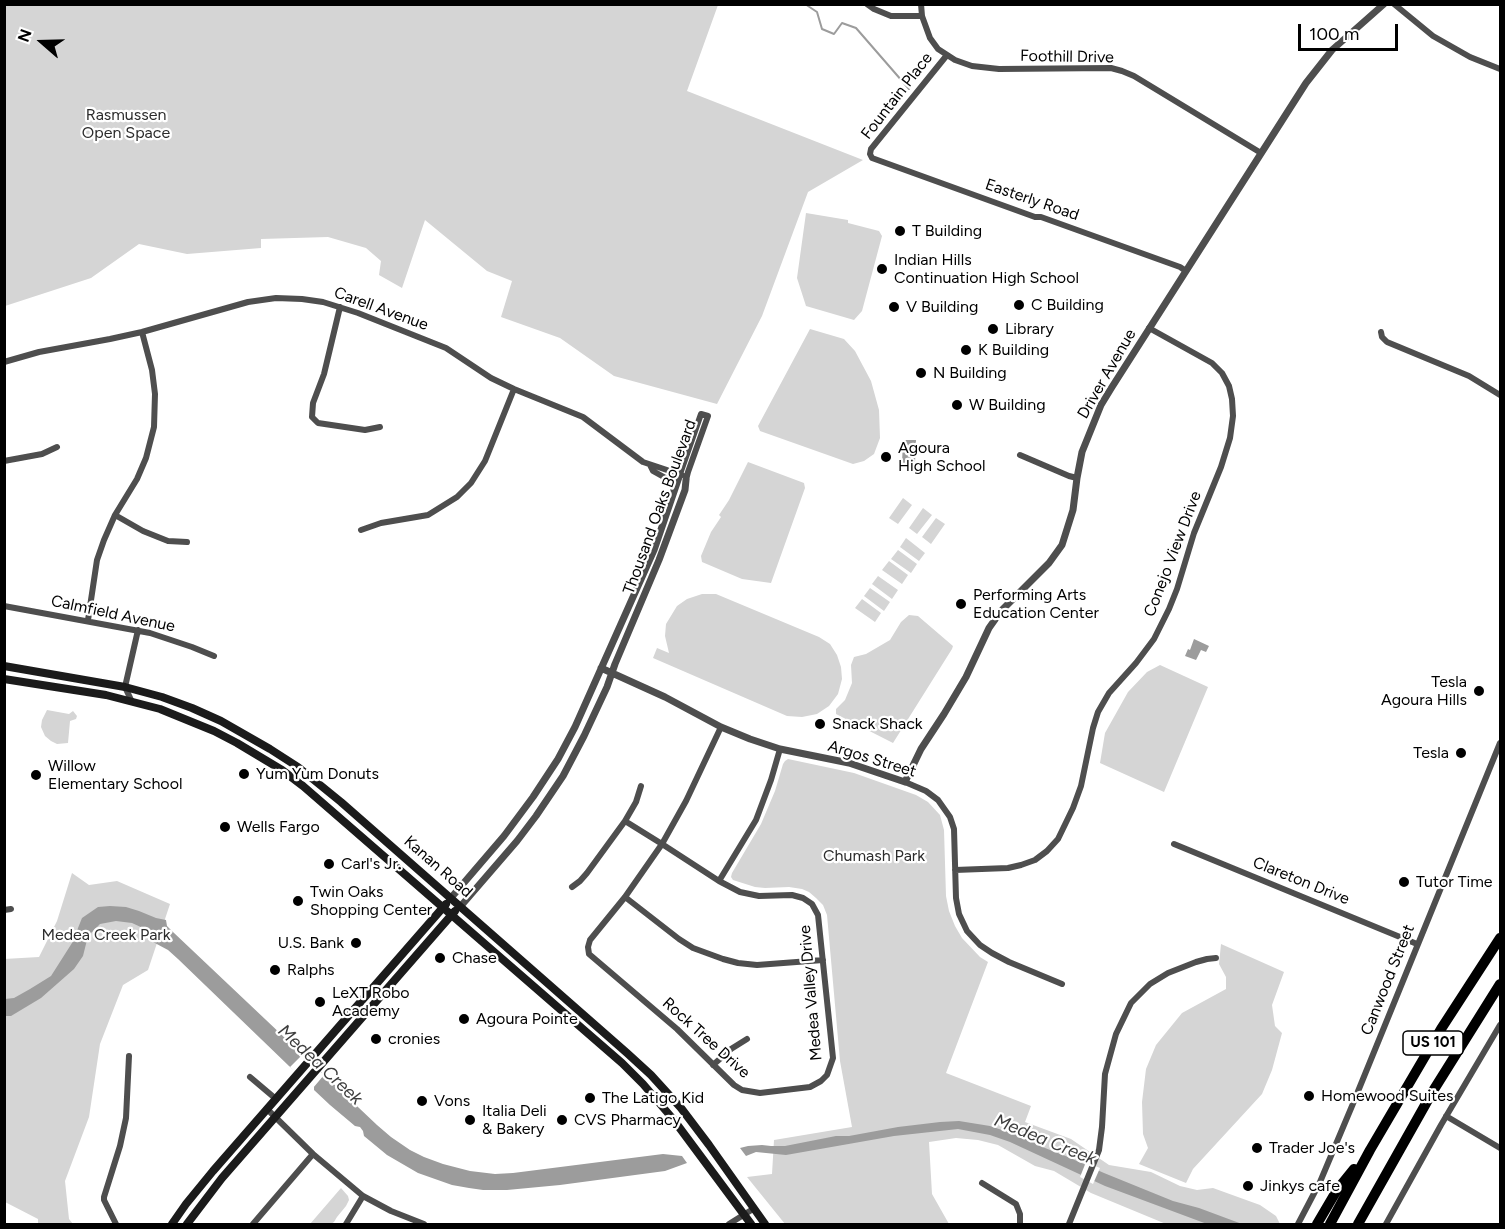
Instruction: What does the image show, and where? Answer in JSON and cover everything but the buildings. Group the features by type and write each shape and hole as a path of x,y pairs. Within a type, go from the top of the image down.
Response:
{"highway":[{"name":"US 101","path":"1329,1224 1441,1029 1500,938"},
{"name":"US 101","path":"1358,1224 1433,1091 1500,984"},
{"path":"1317,1224 1337,1190 1370,1150"}],"main road":[{"name":"Kanan Road","path":"4,666 125,687 162,697 221,721 298,768 340,802 651,1075 710,1145 765,1224"},
{"name":"Kanan Road","path":"4,678 106,695 170,713 214,731 282,770 443,907 643,1083 691,1142 751,1224"},
{"name":"Thousand Oaks Boulevard","path":"172,1224 213,1171 450,899"},
{"name":"Thousand Oaks Boulevard","path":"187,1224 222,1178 275,1116 460,907"}],"street":[{"path":"867,4 891,16 922,16"},
{"name":"Foothill Drive","path":"921,4 922,16 930,38 938,49 956,60 972,66 999,69 1111,68 1122,71 1261,153"},
{"name":"Driver Avenue","path":"904,782 921,749 966,677 989,628 1001,611 1049,563 1062,545 1073,510 1082,452 1101,405 1306,83 1336,46 1384,4"},
{"path":"1394,4 1433,36 1470,57 1500,69"},
{"name":"Fountain Place","path":"870,154 871,149 947,55"},
{"name":"Easterly Road","path":"870,154 872,158 1186,271"},
{"name":"Carell Avenue","path":"4,362 39,352 142,332 248,302 276,298 302,299 340,307 446,348 491,378 583,417 633,455 650,465 680,474 686,480"},
{"path":"340,307 324,374 313,403 312,417 318,423 365,430 380,427"},
{"name":"Conejo View Drive","path":"955,870 1008,868 1021,865 1035,860 1058,838 1081,786 1098,712 1109,693 1154,639 1177,589 1194,533 1221,467 1230,438 1233,416 1229,386 1222,373 1212,363 1149,328"},
{"path":"88,620 98,560 104,540 115,515 137,479 146,458 154,427 155,394 152,370 142,332"},
{"path":"1381,332 1387,342 1469,376 1500,395"},
{"path":"361,530 381,523 428,515 457,497 471,483 485,461 514,389"},
{"name":"Thousand Oaks Boulevard","path":"450,899 504,836 546,778 575,728 654,550 701,414 708,416 688,472 685,490 659,560 595,714 563,776 536,816 460,907"},
{"path":"4,461 42,454 57,447"},
{"path":"1020,455 1077,478"},
{"name":"Carell Avenue","path":"650,465 653,471 671,481 674,491"},
{"path":"115,515 143,531 168,541 187,542"},
{"name":"Calmfield Avenue","path":"4,606 138,630 170,638 214,656"},
{"path":"132,702 125,687 138,630"},
{"name":"Argos Street","path":"601,668 665,697 721,727 780,749 849,763 926,791 946,809 954,829 956,898 959,915 967,931 980,945 1009,962 1062,984"},
{"path":"721,727 686,801 662,844 625,897 693,948 723,959 757,965 823,960"},
{"name":"Canwood Street","path":"1298,1224 1320,1182 1500,743"},
{"path":"719,881 756,820 780,749"},
{"path":"572,887 587,873 625,821 636,802 641,786"},
{"name":"Medea Valley Drive","path":"625,821 740,892 759,896 792,895 812,904 818,915 833,1058 827,1075"},
{"name":"Clareton Drive","path":"1174,844 1418,944"},
{"name":"Rock Tree Drive","path":"625,897 590,940 589,954 677,1029 734,1084 742,1090 760,1093 810,1087 827,1075"},
{"path":"1069,1224 1096,1158 1102,1127 1105,1074 1116,1034 1131,1003 1150,984 1168,973 1196,962 1216,958"},
{"path":"1386,1224 1500,1025"},
{"path":"713,1065 747,1039"},
{"path":"117,1224 104,1197 126,1118 129,1056"},
{"path":"250,1077 276,1099"},
{"path":"267,1109 313,1154 363,1196 391,1211 424,1224"},
{"path":"1446,1116 1500,1148"},
{"path":"253,1224 313,1154"},
{"path":"982,1183 1016,1204 1020,1224"},
{"path":"346,1224 363,1196"},
{"path":"729,1224 753,1209"}],"green space":[{"name":"Rasmussen Open Space","path":"4,5 718,5 687,91 863,160 808,192 762,316 717,404 614,376 560,338 501,317 512,281 487,271 425,220 402,288 379,275 381,261 366,248 328,237 261,239 261,248 187,254 139,244 91,278 5,306"},
{"path":"806,213 848,220 848,223 879,231 882,236 862,311 854,320 806,306 797,278"},
{"path":"810,329 844,339 855,351 871,381 879,410 880,438 874,454 864,461 853,464 760,431 758,426"},
{"path":"748,462 804,483 805,488 771,583 742,579 702,562 701,556 711,532 721,517 719,515"},
{"path":"903,498 912,505 898,524 889,518"},
{"path":"923,508 932,515 917,534 909,528"},
{"path":"936,518 945,524 931,544 922,537"},
{"path":"906,538 925,553 919,561 900,547"},
{"path":"898,550 917,564 911,573 891,559"},
{"path":"889,561 908,575 902,584 882,570"},
{"path":"878,576 898,590 892,599 872,584"},
{"path":"870,588 890,602 884,611 864,596"},
{"path":"702,594 716,594 819,637 830,644 837,655 842,679 838,694 829,706 817,714 802,717 787,716 653,658 657,648 669,653 665,636 666,624 677,606 687,599"},
{"path":"862,599 881,613 875,622 855,608"},
{"path":"909,615 918,616 953,646 893,743 836,714 836,709 845,700 852,683 851,665 854,657 866,654 890,640 901,622"},
{"path":"1160,665 1208,687 1164,792 1100,763 1105,733 1128,692 1147,672"},
{"path":"47,710 69,714 73,711 77,716 76,719 70,721 68,743 57,744 45,736 41,727"},
{"name":"Chumash Park","path":"788,759 854,773 916,795 928,802 940,815 944,830 946,896 949,911 962,938 988,962 946,1073 1031,1106 1025,1122 1071,1139 1109,1165 1151,1172 1180,1186 1197,1190 1213,1188 1260,1205 1276,1216 1280,1224 1166,1224 1091,1193 1054,1171 1035,1166 998,1145 956,1138 929,1142 932,1194 949,1224 785,1224 747,1177 772,1174 774,1140 852,1127 840,1061 827,915 823,905 809,892 802,889 755,887 733,880 731,877 761,824 783,764"},
{"name":"Medea Creek Park","path":"72,873 89,885 117,881 170,904 148,970 123,985 100,1044 89,1117 65,1181 69,1219 73,1224 38,1224 38,1219 5,1202 4,959 39,957 57,921"},
{"path":"1221,944 1284,972 1272,1005 1275,1026 1282,1033 1272,1070 1262,1094 1193,1169 1186,1183 1139,1164 1148,1148 1143,1134 1142,1102 1146,1069 1156,1045 1182,1013 1226,989 1226,977 1219,964"},
{"path":"341,1188 349,1200 334,1222 310,1224"}],"shaded area":[{"path":"903,440 916,440 915,463 902,463"},
{"path":"1194,639 1209,646 1206,652 1201,650 1196,660 1185,656"},
{"path":"98,907 126,907 166,920 167,926 173,932 377,1125 410,1150 424,1157 470,1171 495,1174 663,1154 682,1156 687,1163 665,1171 507,1190 483,1190 452,1185 418,1173 387,1155 364,1136 360,1127 355,1126 330,1105 314,1090 314,1087 289,1066 178,959 168,950 153,942 145,929 132,923 116,921 100,924 88,936 83,956 74,969 41,998 11,1016 5,1016 5,999 14,998 51,976 72,943 82,918"},
{"path":"959,1121 990,1126 1020,1136 1173,1201 1242,1224 1207,1224 1105,1186 1010,1142 990,1135 958,1129 894,1136 786,1155 756,1152 746,1156 740,1148 762,1145 785,1146 898,1127"}],"pier":[{"path":"302,1055 324,1075 313,1088 290,1067"},
{"path":"1086,1162 1100,1168 1093,1184 1080,1177"}],"waterway":[{"path":"805,4 817,12 822,29 834,34 842,23 856,28 909,89"}],"place":[{"name":"T Building","path":"900,231"},
{"name":"Indian Hills Continuation High School","path":"882,269"},
{"name":"C Building","path":"1019,305"},
{"name":"V Building","path":"894,307"},
{"name":"Library","path":"993,329"},
{"name":"K Building","path":"966,350"},
{"name":"N Building","path":"921,373"},
{"name":"W Building","path":"957,405"},
{"name":"Agoura High School","path":"886,457"},
{"name":"Performing Arts Education Center","path":"961,604"},
{"name":"Tesla Agoura Hills","path":"1479,691"},
{"name":"Snack Shack","path":"820,724"},
{"name":"Tesla","path":"1461,753"},
{"name":"Yum Yum Donuts","path":"244,774"},
{"name":"Willow Elementary School","path":"36,775"},
{"name":"Wells Fargo","path":"225,827"},
{"name":"Carl's Jr.","path":"329,864"},
{"name":"Tutor Time","path":"1404,882"},
{"name":"Twin Oaks Shopping Center","path":"298,901"},
{"name":"U.S. Bank","path":"356,943"},
{"name":"Chase","path":"440,958"},
{"name":"Ralphs","path":"275,970"},
{"name":"LeXT Robo Academy","path":"320,1002"},
{"name":"Agoura Pointe","path":"464,1019"},
{"name":"cronies","path":"376,1039"},
{"name":"Homewood Suites","path":"1309,1096"},
{"name":"The Latigo Kid","path":"590,1098"},
{"name":"Vons","path":"422,1101"},
{"name":"Italia Deli & Bakery","path":"470,1120"},
{"name":"CVS Pharmacy","path":"562,1120"},
{"name":"Trader Joe's","path":"1257,1148"},
{"name":"Jinkys cafe","path":"1248,1186"}],"water label":[{"name":"Medea Creek","path":"320,1065"},
{"name":"Medea Creek","path":"1045,1140"}]}
